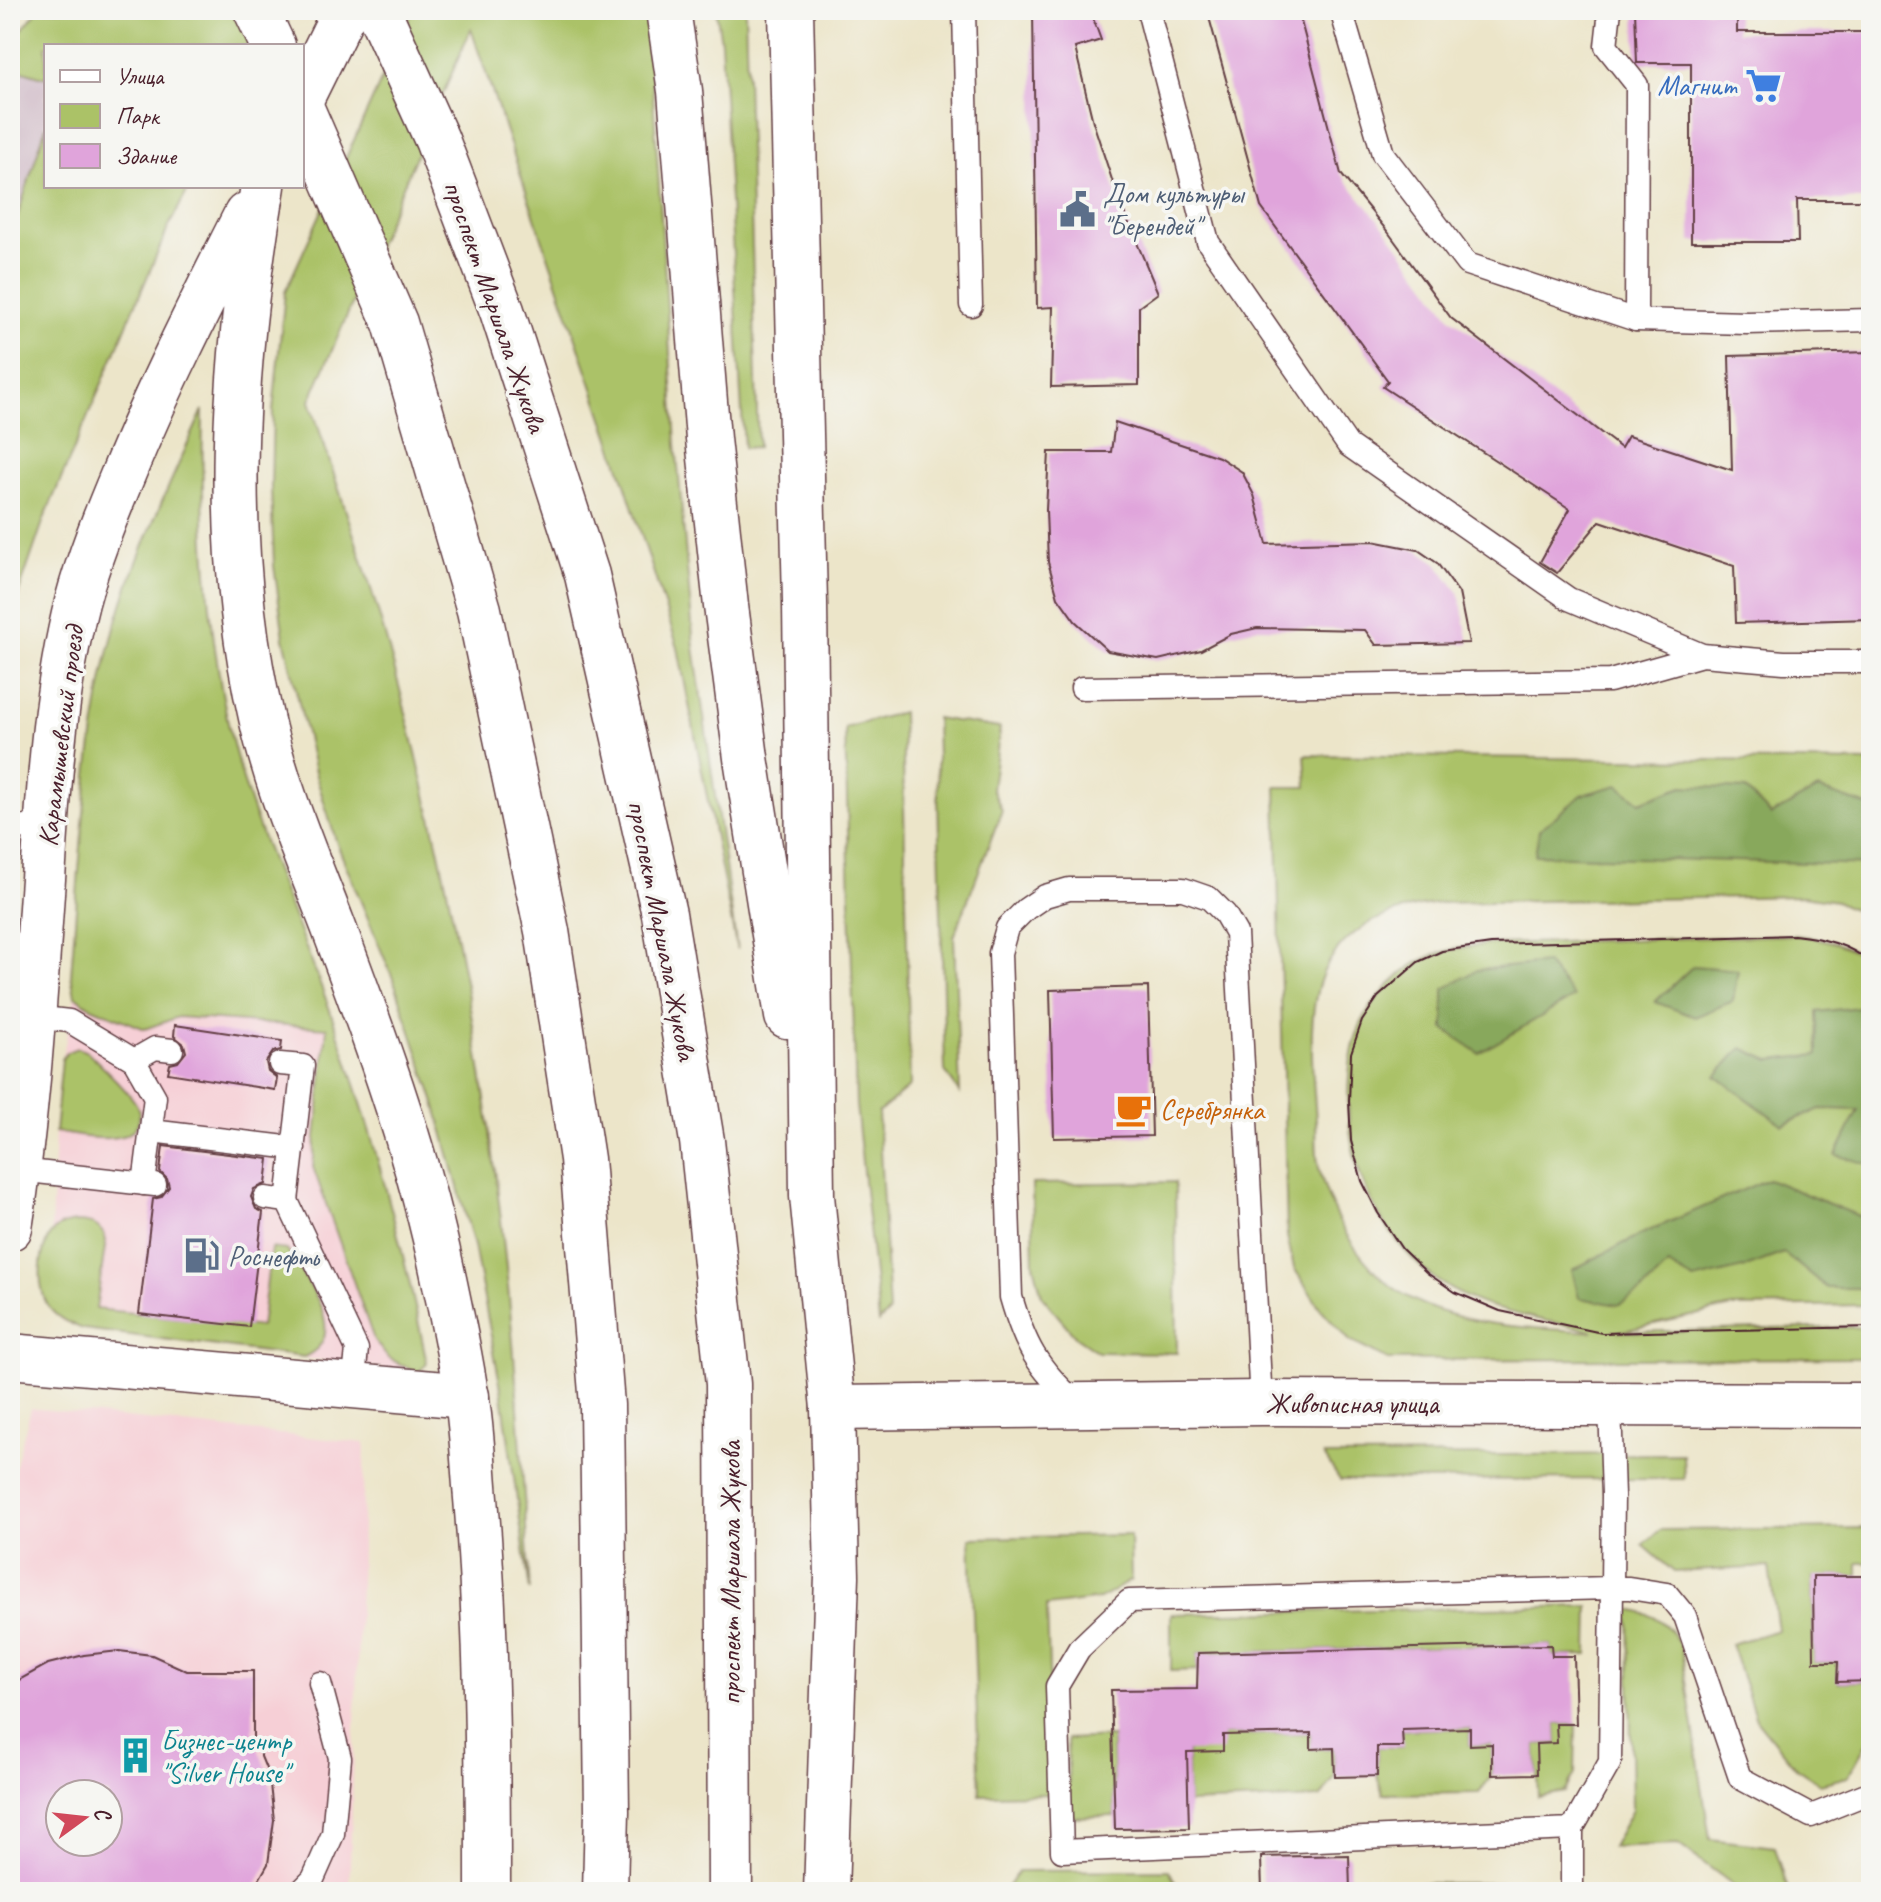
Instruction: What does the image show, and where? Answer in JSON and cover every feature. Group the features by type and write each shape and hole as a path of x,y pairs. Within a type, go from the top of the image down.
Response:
{"main road":[{"path":"256,10 272,44"},
{"path":"304,93 345,10"},
{"name":"проспект Маршала Жукова","path":"378,10 437,140 502,311 587,575 664,914 702,1141 728,1384 730,1892"},
{"path":"668,10 680,91 708,439 726,606 812,1196 833,1408 837,1576 826,1892"},
{"path":"791,10 805,603 812,1196"},
{"path":"304,114 395,323 479,610 547,931 582,1159 602,1405 607,1811 605,1892"},
{"name":"Карамышевский проезд","path":"10,1228 19,1170 25,1038 28,828 77,603 96,540 158,390 261,188"},
{"path":"262,188 247,292 237,409 237,530 248,645 261,718 281,787 402,1118 438,1253 467,1396 484,1593 488,1892"},
{"path":"10,1356 467,1396"},
{"name":"Живописная улица","path":"833,1408 1261,1403 1871,1405"}],"lane":[{"path":"964,10 971,305"},
{"path":"1148,10 1208,242 1348,445 1569,599 1702,655 1784,662 1871,662"},
{"path":"1341,10 1383,154 1467,264 1636,320 1747,323 1871,320"},
{"path":"1610,10 1606,46 1637,85 1636,320"},
{"path":"1082,688 1610,681 1702,655"},
{"path":"1077,1404 1052,1381 1032,1354 1020,1329 1011,1297 1000,953 1007,928 1026,909 1045,896 1069,889 1183,889 1209,898 1225,914 1236,933 1261,1403"},
{"path":"19,1170 150,1185 155,1097 134,1060 69,1021 25,1038"},
{"path":"134,1060 155,1048 172,1050"},
{"path":"280,1064 303,1066 287,1201 357,1349 353,1388"},
{"path":"151,1131 294,1148"},
{"path":"265,1198 287,1201"},
{"path":"1572,1892 1572,1829 1610,1762 1613,1496 1610,1403"},
{"path":"1572,1829 1062,1851 1057,1686 1079,1649 1129,1601 1629,1588 1667,1594 1685,1616 1740,1778 1811,1816 1871,1792"},
{"path":"300,1892 313,1879 333,1834 339,1773 340,1758 320,1683"}],"shaded area":[{"path":"10,67 44,78 44,132 10,240"},
{"path":"75,996 89,1006 145,1029 178,1017 327,1028 313,1167 418,1373 83,1329 62,1321 47,1304 40,1283 45,1247 51,1233 62,1059"},
{"path":"31,1408 365,1443 349,1892 10,1892 10,1487"}],"green space":[{"path":"38,10 278,10 261,44 44,44 44,77 10,67 10,44"},
{"path":"413,10 644,10 648,20 676,444 694,647 737,950 678,648 471,29 310,401 368,578 399,686 436,839 468,995 494,1160 508,1283 530,1591 502,1394 474,1246 436,1106 394,981 337,844 316,776 284,638 274,566 271,488 273,410 285,292"},
{"path":"716,10 745,10 758,447 744,448 721,42"},
{"path":"44,132 44,188 189,188 169,226 44,519 10,626 10,240"},
{"path":"203,410 206,567 228,723 260,829 343,1046 371,1136 396,1226 427,1363 418,1373 388,1358 374,1340 313,1167 327,1028 178,1017 145,1029 89,1006 75,996 71,975 83,823 104,672 134,571"},
{"path":"902,712 910,1086 878,1113 889,1312 879,1322 856,1105 845,728"},
{"path":"936,718 1000,728 992,789 1002,810 954,937 960,1093 945,1071"},
{"path":"1305,755 1871,762 1871,918 1836,901 1803,896 1439,903 1406,909 1362,928 1337,950 1327,965 1315,1000 1312,1062 1319,1168 1343,1229 1373,1270 1407,1296 1457,1316 1512,1326 1593,1332 1515,1314 1467,1298 1425,1271 1389,1230 1374,1206 1357,1165 1348,1102 1351,1059 1362,1022 1372,1005 1395,979 1420,961 1446,951 1491,944 1794,935 1825,940 1854,951 1871,963 1871,1305 1732,1307 1618,1332 1871,1327 1871,1358 1388,1360 1350,1341 1320,1308 1294,1268 1287,1236 1276,787 1307,787"},
{"path":"1618,785 1640,802 1683,786 1745,789 1771,815 1818,789 1871,807 1871,865 1535,855 1539,830 1582,795"},
{"path":"1546,963 1574,997 1479,1053 1444,1029 1444,989 1477,970"},
{"path":"1693,966 1738,970 1733,1001 1695,1017 1655,1002"},
{"path":"1868,1006 1871,1009 1871,1165 1836,1155 1858,1110 1820,1109 1783,1125 1716,1076 1742,1048 1770,1060 1818,1055 1817,1012"},
{"path":"77,1048 88,1052 135,1102 139,1119 135,1129 126,1135 103,1138 55,1132 62,1059 67,1052"},
{"path":"1768,1179 1871,1221 1871,1288 1827,1288 1784,1253 1743,1268 1694,1280 1668,1265 1641,1292 1618,1305 1579,1298 1572,1270 1644,1233"},
{"path":"1175,1182 1177,1353 1098,1352 1076,1337 1042,1296 1034,1264 1032,1184"},
{"path":"78,1222 96,1226 106,1240 96,1309 261,1327 271,1248 287,1250 304,1276 321,1306 325,1335 318,1347 304,1357 83,1329 73,1325 58,1316 47,1304 41,1269 43,1250 50,1235 62,1225"},
{"path":"1683,1454 1684,1479 1340,1480 1324,1456"},
{"path":"1871,1528 1871,1563 1858,1563 1858,1576 1813,1577 1814,1662 1838,1662 1838,1682 1871,1681 1871,1735 1848,1777 1820,1784 1796,1768 1756,1719 1731,1644 1778,1630 1769,1567 1674,1572 1643,1545 1660,1530"},
{"path":"1130,1535 1131,1580 1100,1599 1047,1606 1053,1794 980,1795 970,1538"},
{"path":"1589,1606 1588,1655 1552,1656 1551,1645 1198,1653 1198,1670 1171,1671 1171,1614"},
{"path":"1629,1610 1661,1621 1681,1648 1710,1839 1775,1847 1789,1892 1743,1892 1678,1844 1612,1847 1632,1810"},
{"path":"1556,1724 1576,1724 1575,1774 1564,1792 1538,1797 1536,1744 1557,1743"},
{"path":"1470,1728 1470,1745 1492,1744 1492,1775 1479,1793 1383,1794 1377,1776 1377,1747 1402,1747 1402,1730"},
{"path":"1311,1733 1312,1749 1334,1748 1335,1777 1320,1798 1188,1803 1187,1752 1223,1735"},
{"path":"1112,1737 1115,1816 1070,1817 1067,1739"},
{"path":"1169,1870 1180,1892 1004,1892 1018,1871"},
{"path":"1366,1883 1551,1883 1550,1892 1360,1892"}],"building":[{"path":"1033,10 1090,10 1101,40 1075,48 1093,122 1117,195 1158,293 1139,307 1139,385 1051,387 1053,307 1037,308"},
{"path":"1207,10 1298,10 1341,174 1451,318 1621,448 1628,436 1732,470 1729,356 1871,352 1871,492 1866,492 1870,619 1736,623 1734,566 1600,521 1557,573 1540,562 1570,509 1383,387 1388,381 1261,207"},
{"path":"1635,10 1737,10 1737,32 1871,32 1871,200 1797,200 1798,242 1691,242 1691,63 1637,63"},
{"path":"1115,422 1219,457 1242,472 1254,495 1267,544 1373,541 1418,550 1437,563 1459,593 1469,643 1376,645 1365,630 1257,628 1231,634 1201,650 1158,660 1108,651 1075,621 1058,597 1048,562 1046,510 1049,452 1111,452"},
{"path":"1148,987 1152,1136 1054,1138 1050,990"},
{"path":"175,1025 282,1041 281,1050 273,1052 266,1062 268,1071 277,1078 275,1090 168,1073 170,1064 178,1062 186,1052 184,1044 174,1036"},
{"name":"Роснефть","path":"163,1146 269,1159 266,1184 254,1189 251,1197 256,1209 263,1212 249,1327 139,1314 153,1199 161,1197 169,1187 167,1179 160,1172"},
{"path":"1813,1576 1871,1576 1871,1681 1837,1682 1838,1662 1814,1662"},
{"path":"1551,1645 1552,1656 1574,1656 1576,1724 1556,1724 1557,1743 1536,1744 1537,1774 1492,1775 1492,1744 1470,1745 1470,1728 1402,1730 1403,1747 1377,1747 1377,1776 1335,1777 1334,1748 1311,1749 1311,1733 1223,1735 1223,1751 1187,1752 1189,1828 1115,1829 1111,1690 1197,1689 1198,1653"},
{"name":"Бизнес-центр \"Silver House\"","path":"119,1651 152,1655 187,1671 253,1671 253,1737 269,1776 274,1820 268,1864 252,1892 10,1892 10,1687 48,1664"},
{"path":"1349,1855 1350,1892 1262,1892 1261,1857"}],"tram line":[{"path":"1871,963 1835,943 1794,935 1491,944 1442,951 1418,962 1378,997 1362,1021 1351,1053 1349,1101 1351,1141 1362,1181 1378,1213 1402,1249 1427,1273 1455,1292 1500,1311 1602,1333 1871,1327"}],"place":[{"name":"Магнит","path":"1763,85"},
{"name":"Дом культуры \"Берендей\"","path":"1077,209"},
{"name":"Серебрянка","path":"1134,1109"},
{"name":"Роснефть","path":"202,1256"},
{"name":"Бизнес-центр \"Silver House\"","path":"135,1756"}]}
